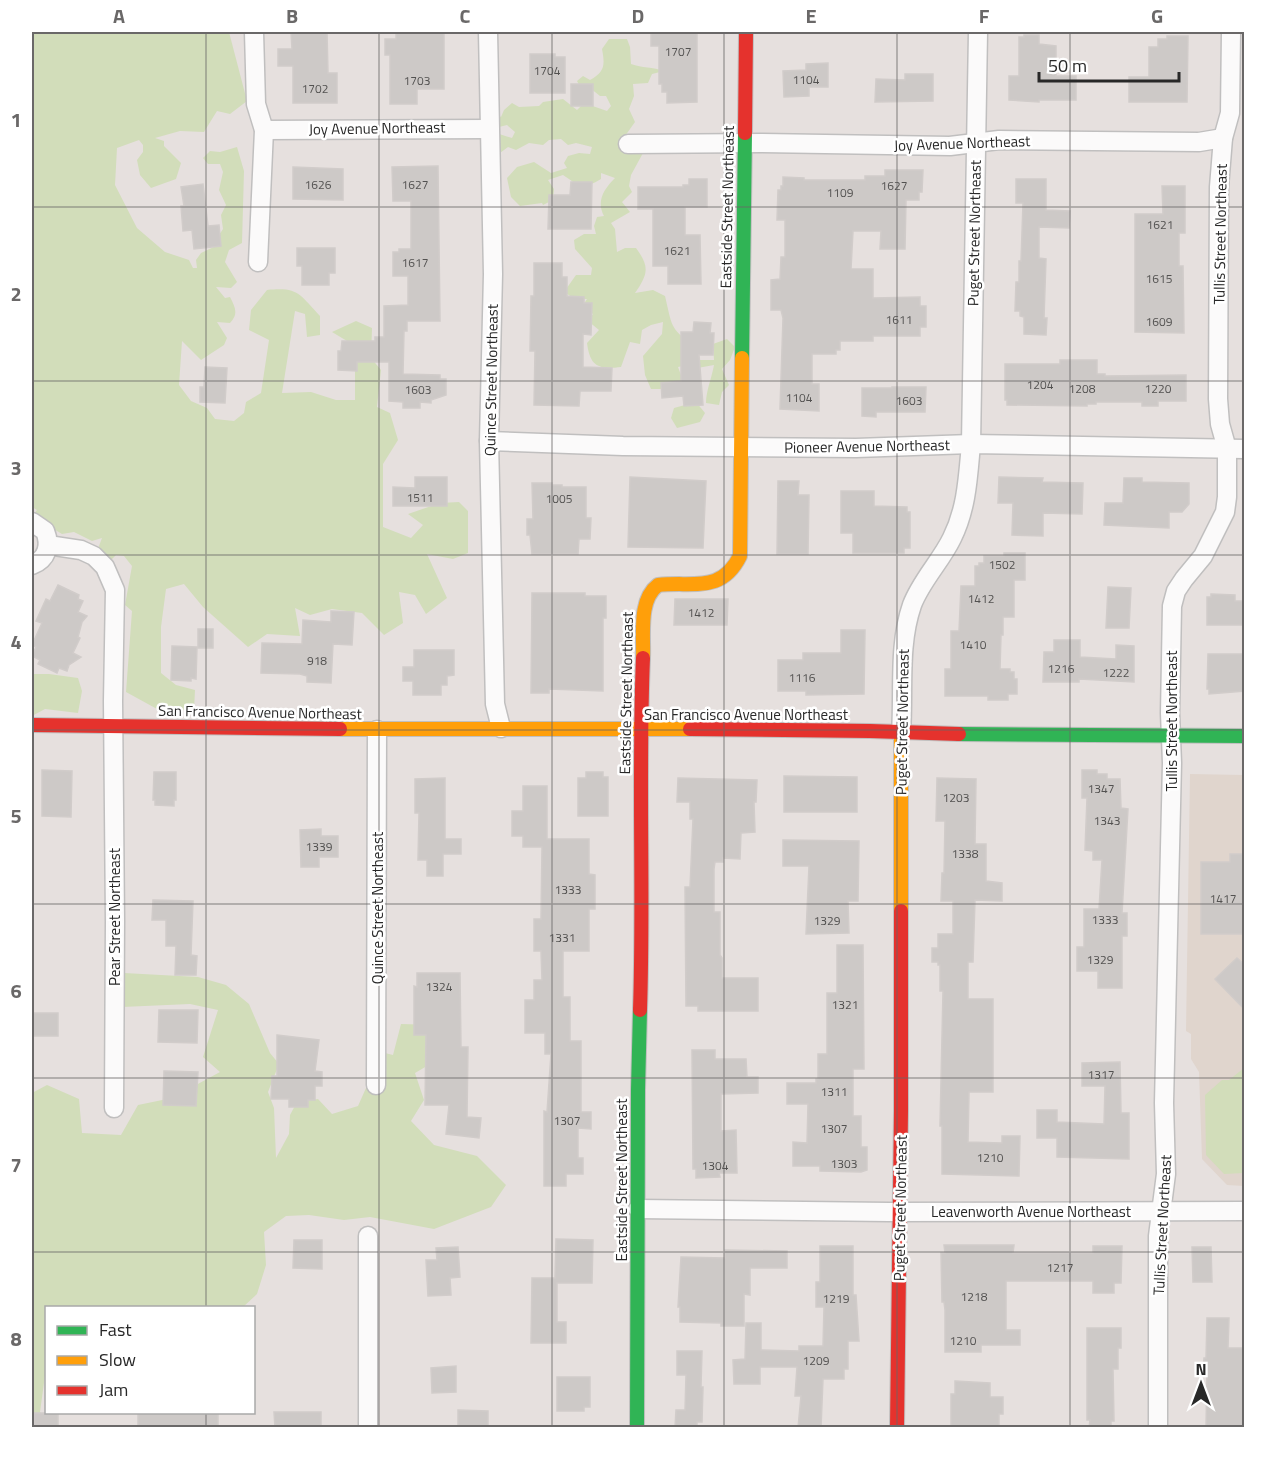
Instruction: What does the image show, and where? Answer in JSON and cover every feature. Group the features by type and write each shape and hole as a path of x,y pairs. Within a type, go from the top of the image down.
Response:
{"street":[{"path":"254,32 256,104 264,130 258,262"},
{"name":"Quince Street Northeast","path":"488,32 493,274 489,441 495,708 501,728"},
{"name":"Eastside Street Northeast","path":"636,1428 638,1090 643,927 640,730 645,602 651,590 658,585 709,584 729,575 740,556 746,32"},
{"name":"Puget Street Northeast","path":"897,1428 902,867 900,770 903,650 913,603 952,538 961,517 966,496 971,444 978,32"},
{"name":"Tullis Street Northeast","path":"1158,1428 1158,1236 1166,1174 1164,1103 1172,775 1170,734 1172,606 1176,591 1203,556 1225,512 1236,449 1220,424 1218,399 1219,187 1223,138 1230,113 1231,32"},
{"name":"Joy Avenue Northeast","path":"264,130 453,127 489,129"},
{"name":"Joy Avenue Northeast","path":"628,144 950,146 999,140 1199,142 1223,138"},
{"name":"Pioneer Avenue Northeast","path":"489,441 623,446 856,448 971,444 1236,449"},
{"path":"32,522 45,531 48,545 43,558 32,565"},
{"name":"Pear Street Northeast","path":"48,545 81,550 94,556 105,567 115,590 114,1108"},
{"name":"San Francisco Avenue Northeast","path":"32,725 377,730 501,728 1245,736"},
{"name":"Quince Street Northeast","path":"376,1085 377,730"},
{"name":"Leavenworth Avenue Northeast","path":"639,1209 1245,1211"},
{"path":"368,1236 368,1428"}],"shaded area":[{"path":"1190,774 1244,775 1244,1186 1227,1185 1202,1159 1199,1072 1191,1059 1191,1034 1186,1031"}],"green space":[{"path":"32,32 229,32 247,101 230,114 217,111 204,132 180,131 155,138 164,141 164,146 181,163 176,179 151,188 140,175 137,160 143,152 143,145 139,140 117,148 115,185 137,228 165,252 189,260 193,268 197,268 196,260 201,253 218,245 219,235 223,229 221,215 226,205 219,190 223,172 220,164 208,164 203,158 210,151 220,152 237,147 244,171 242,243 229,250 225,262 237,282 231,288 216,287 225,298 230,297 235,307 234,317 230,323 217,322 227,338 224,345 201,360 182,341 179,385 191,401 207,408 215,419 234,421 244,413 246,402 261,393 269,340 249,330 251,310 267,290 292,291 302,297 320,316 320,335 307,337 305,314 295,311 282,393 311,392 336,400 355,400 355,364 361,358 352,344 332,332 356,321 372,328 371,358 381,370 377,407 390,413 398,440 383,464 383,527 411,538 423,525 408,514 440,503 459,502 468,511 468,553 453,559 427,554 447,598 426,614 415,595 399,592 403,623 384,635 362,613 332,609 310,615 295,608 300,636 267,634 248,647 203,607 184,584 166,589 161,627 161,673 176,685 195,690 194,710 157,709 126,692 132,611 125,605 132,566 124,556 116,555 111,560 100,554 99,546 102,538 92,541 74,532 62,534 32,516 37,510 32,507"},
{"path":"609,39 627,39 631,64 664,71 652,74 648,83 633,84 634,96 629,109 635,122 625,136 643,153 631,175 629,186 632,192 622,202 630,212 611,223 615,229 617,252 625,248 636,248 644,260 646,270 643,281 635,293 653,290 665,296 673,325 680,335 695,347 697,360 714,360 713,344 727,339 735,347 730,360 722,369 729,385 722,392 719,405 706,403 714,365 692,369 687,365 678,367 684,383 674,389 651,389 645,375 643,356 662,334 663,322 642,330 640,344 630,342 621,367 601,367 596,365 590,357 587,343 599,330 588,321 593,314 581,308 587,299 575,299 564,292 576,275 591,275 592,268 575,249 574,240 584,234 596,234 594,226 597,217 604,216 601,205 602,196 615,178 601,173 601,179 590,185 577,184 563,175 548,180 554,189 553,200 543,205 542,203 520,206 511,197 507,178 517,167 534,162 551,173 567,168 564,163 568,156 579,153 590,154 592,147 576,143 568,145 561,139 549,140 543,145 529,143 516,150 508,147 500,153 493,143 496,133 512,138 515,132 507,125 495,128 496,113 501,117 504,110 512,103 519,107 539,106 543,102 563,99 577,110 584,103 607,111 611,106 606,96 600,96 590,88 583,92 577,81 583,76 590,80 599,74 603,68 602,49"},
{"path":"696,402 705,413 700,422 677,428 671,418 674,408"},
{"path":"32,674 78,678 82,691 78,713 45,709 32,716"},
{"path":"124,973 198,977 226,985 249,1004 270,1053 279,1064 268,1092 274,1108 276,1158 289,1134 290,1115 297,1102 318,1099 332,1114 358,1106 370,1079 367,1066 381,1052 393,1055 401,1024 436,1025 444,1056 415,1073 424,1100 411,1121 434,1145 477,1156 506,1185 491,1207 434,1229 370,1217 344,1220 309,1215 286,1216 264,1232 266,1265 257,1294 244,1306 45,1306 45,1375 40,1412 54,1427 32,1428 32,1093 47,1085 79,1099 82,1133 121,1135 138,1105 172,1098 220,1072 203,1057 218,1010 190,1004 122,1007 120,989"},
{"path":"1244,1068 1244,1173 1224,1174 1206,1155 1205,1095 1222,1080 1229,1080"}],"building":[{"path":"291,32 327,32 328,73 337,73 337,103 293,103 293,66 278,66 278,49 292,49"},
{"path":"396,32 444,32 444,89 417,89 417,104 390,104 390,55 385,55 385,39 396,39"},
{"path":"651,32 697,32 697,102 667,103 667,92 662,92 662,84 659,84 659,46 651,46"},
{"path":"1024,35 1039,35 1039,44 1056,46 1056,76 1076,76 1076,100 1039,100 1039,102 1009,100 1009,76 1019,76 1019,37 1024,37"},
{"path":"1167,36 1188,36 1187,102 1129,102 1129,77 1149,77 1149,47 1158,47 1158,39 1167,39"},
{"path":"530,54 555,54 555,57 565,57 565,93 530,93"},
{"path":"828,63 828,87 809,87 809,96 784,97 783,71 806,70 806,64"},
{"path":"905,74 933,74 933,101 875,102 876,79 905,80"},
{"path":"571,84 593,84 593,106 571,106"},
{"path":"438,166 440,321 407,321 407,331 404,331 403,374 440,375 440,379 446,379 446,395 431,400 431,403 420,402 420,408 403,408 403,402 389,401 389,362 357,362 357,371 338,370 338,351 341,351 342,341 375,341 375,337 384,337 384,306 408,305 408,276 393,276 393,252 399,252 399,249 411,249 411,201 393,201 392,167"},
{"path":"293,167 343,169 343,200 293,199"},
{"path":"885,170 923,170 922,192 919,192 919,200 906,200 905,249 880,249 881,231 853,231 851,269 873,269 873,298 920,297 920,306 926,306 926,327 920,327 920,336 873,336 873,341 840,341 840,350 836,350 836,354 812,354 812,384 819,384 819,411 780,409 783,318 781,310 771,310 771,280 780,279 781,257 785,257 785,220 777,220 778,190 781,190 783,186 783,177 804,178 804,180 865,180 865,176 885,176"},
{"path":"689,179 707,179 707,207 685,207 685,235 700,235 701,284 668,284 668,266 653,266 653,209 638,209 638,187 683,187 683,185 689,185"},
{"path":"1016,179 1046,179 1046,210 1070,211 1069,228 1039,227 1039,258 1046,259 1044,318 1047,318 1046,335 1024,334 1024,317 1020,316 1020,311 1015,311 1016,282 1019,282 1019,261 1021,261 1023,203 1016,203"},
{"path":"571,182 592,182 591,229 548,229 549,195 570,195"},
{"path":"203,184 208,226 219,225 221,246 194,249 192,230 183,231 181,206 184,206 181,187"},
{"path":"1162,186 1185,186 1185,233 1179,233 1179,266 1183,266 1184,333 1135,332 1135,214 1163,214"},
{"path":"297,248 335,248 335,273 329,273 329,285 302,285 302,266 297,266"},
{"path":"534,263 562,263 562,277 567,277 567,296 584,297 584,303 592,303 591,335 583,334 583,367 612,368 611,391 580,391 579,406 534,405 535,351 530,351"},
{"path":"694,322 711,323 710,333 714,333 713,355 699,355 703,405 684,406 683,396 662,398 661,383 681,381 681,332 693,332"},
{"path":"1060,360 1097,360 1097,374 1105,374 1105,376 1186,375 1186,401 1158,401 1158,406 1142,406 1142,402 1096,402 1096,404 1087,404 1087,406 1007,405 1005,364 1060,364"},
{"path":"205,367 227,368 225,403 200,402 200,387 204,387"},
{"path":"926,387 925,412 876,412 876,417 862,416 862,388"},
{"path":"415,477 447,477 447,506 393,506 393,487 415,488"},
{"path":"630,477 706,481 703,548 628,547"},
{"path":"999,477 1043,478 1042,482 1083,483 1082,514 1043,513 1043,536 1012,535 1013,503 998,503"},
{"path":"1124,478 1142,478 1142,482 1189,483 1189,504 1182,512 1169,512 1169,528 1104,525 1105,503 1123,503"},
{"path":"778,481 799,481 798,495 809,495 808,554 777,554"},
{"path":"532,483 586,487 586,518 591,518 590,539 579,539 578,554 532,554 530,535 527,535 527,519 533,519"},
{"path":"841,491 874,491 874,506 907,507 907,512 910,512 910,548 904,548 904,553 853,553 853,533 841,533"},
{"path":"1004,553 1025,553 1025,580 1014,580 1014,617 1003,617 1003,635 1001,635 1000,669 1010,669 1010,672 1014,672 1014,679 1017,679 1017,694 1008,694 1008,700 988,700 988,696 945,696 945,669 951,669 951,631 959,631 961,586 975,586 975,566 984,563 984,556 1004,556"},
{"path":"58,585 79,595 78,599 83,601 78,612 87,616 82,622 78,637 80,638 73,653 81,657 69,665 67,671 59,668 57,673 38,664 40,660 32,656 36,647 32,645 42,623 36,621 46,599 50,601"},
{"path":"1108,587 1131,588 1129,628 1106,628"},
{"path":"532,593 585,593 585,596 606,596 606,618 603,618 603,691 549,689 549,693 531,693"},
{"path":"1211,594 1235,595 1235,601 1243,601 1243,625 1207,625 1207,597 1211,597"},
{"path":"675,599 728,599 727,625 674,625"},
{"path":"331,611 354,612 352,645 333,644 331,683 307,682 307,676 300,674 261,673 262,643 302,644 303,620 331,622"},
{"path":"198,629 213,629 213,648 198,648"},
{"path":"841,630 865,630 864,694 806,695 806,691 778,691 778,660 803,660 803,653 841,653"},
{"path":"1054,640 1080,640 1080,657 1116,659 1116,645 1134,646 1134,682 1079,679 1079,682 1043,682 1044,652 1054,652"},
{"path":"172,646 197,647 196,679 171,680"},
{"path":"414,650 454,650 454,675 447,676 447,685 441,685 441,695 413,695 413,681 403,681 403,667 414,667"},
{"path":"1208,654 1245,654 1245,691 1209,694 1209,689 1207,689"},
{"path":"42,770 72,771 71,817 42,816"},
{"path":"1082,770 1097,770 1097,774 1107,774 1107,779 1120,779 1121,808 1128,809 1122,913 1127,913 1127,936 1122,936 1122,988 1098,988 1098,971 1077,971 1077,947 1084,947 1084,909 1099,909 1102,860 1093,860 1093,851 1085,850 1087,798 1082,798"},
{"path":"154,772 176,772 174,806 155,805 155,800 153,800"},
{"path":"586,772 603,772 603,777 608,777 608,816 578,816 578,778 586,778"},
{"path":"784,776 857,777 857,812 784,812"},
{"path":"445,778 445,839 461,839 461,854 443,854 443,876 427,876 427,860 418,860 419,813 415,813 415,779"},
{"path":"678,778 757,780 756,802 754,802 755,832 741,833 740,859 723,858 723,862 715,862 714,912 720,912 722,978 758,978 758,1011 698,1011 698,1006 686,1006 685,887 690,887 693,819 690,819 690,802 677,802"},
{"path":"937,778 976,779 975,844 986,844 986,881 1002,883 1002,901 975,900 973,962 968,962 968,999 993,999 993,1092 969,1092 968,1142 1002,1143 1002,1136 1020,1136 1019,1176 942,1174 942,1126 940,1126 943,991 940,991 940,965 938,962 932,962 932,948 938,948 938,934 953,934 953,901 941,901 945,821 936,821"},
{"path":"523,786 547,786 547,839 589,839 589,874 595,875 595,909 589,909 589,951 563,951 563,997 570,997 570,1041 581,1041 581,1112 591,1112 591,1129 578,1128 578,1158 583,1158 583,1174 566,1174 566,1186 544,1186 544,1111 547,1112 551,1054 545,1054 545,1033 525,1033 525,1000 534,1000 534,980 542,980 541,951 534,951 534,919 541,919 542,847 523,847 523,836 512,836 512,811 523,811"},
{"path":"321,829 321,836 338,836 338,857 319,857 319,867 301,867 300,830"},
{"path":"783,840 859,841 858,901 848,901 849,933 806,934 809,866 783,866"},
{"path":"1230,854 1245,854 1245,934 1201,934 1201,862 1230,862"},
{"path":"153,900 193,901 191,955 197,956 196,975 175,975 176,946 166,946 166,920 152,920"},
{"path":"837,945 863,945 864,1069 853,1069 853,1116 861,1116 861,1147 867,1147 867,1170 861,1172 820,1171 820,1166 793,1166 793,1142 807,1143 808,1104 787,1104 787,1083 816,1083 818,1079 818,1054 827,1054 827,993 837,993"},
{"path":"1237,958 1245,965 1245,1010 1215,979"},
{"path":"417,973 460,973 461,1047 468,1047 467,1117 481,1118 479,1138 446,1134 449,1105 425,1105 426,1035 414,1035 414,986 417,987"},
{"path":"159,1010 198,1010 197,1043 158,1042"},
{"path":"32,1013 58,1013 58,1036 32,1036"},
{"path":"277,1035 319,1040 315,1071 322,1072 322,1086 315,1086 315,1100 308,1100 308,1107 289,1107 289,1099 271,1099 272,1076 277,1076"},
{"path":"692,1050 715,1050 715,1059 746,1059 747,1077 758,1077 758,1093 721,1094 721,1131 736,1130 737,1173 719,1173 720,1177 696,1178 696,1169 693,1169"},
{"path":"1120,1062 1121,1113 1129,1113 1129,1159 1057,1157 1057,1138 1037,1138 1037,1110 1057,1110 1057,1122 1104,1124 1105,1086 1082,1086 1082,1063"},
{"path":"164,1071 198,1072 196,1106 163,1105"},
{"path":"556,1239 593,1240 592,1283 557,1283 557,1322 566,1322 566,1343 531,1343 532,1278 555,1278"},
{"path":"294,1240 322,1240 322,1269 293,1268"},
{"path":"944,1245 1014,1245 1013,1253 1093,1253 1093,1246 1122,1246 1121,1283 1114,1283 1114,1293 1093,1293 1093,1281 1006,1281 1006,1330 1020,1330 1020,1345 981,1345 981,1352 945,1352 941,1253 945,1253"},
{"path":"820,1246 853,1246 853,1295 856,1295 859,1341 848,1341 848,1369 844,1369 844,1379 823,1379 821,1428 798,1428 801,1396 795,1396 797,1367 760,1367 760,1384 734,1384 733,1360 745,1359 746,1323 761,1323 761,1350 799,1351 799,1346 823,1346 824,1307 816,1307 816,1282 820,1282"},
{"path":"458,1247 460,1277 450,1278 451,1295 428,1296 426,1260 437,1260 436,1248"},
{"path":"1192,1247 1211,1247 1212,1282 1193,1282"},
{"path":"725,1250 787,1251 787,1268 750,1268 750,1295 744,1294 744,1326 680,1322 680,1307 678,1307 681,1257 725,1258"},
{"path":"1207,1318 1229,1318 1228,1348 1245,1348 1245,1428 1206,1428 1207,1372 1203,1372 1204,1358 1206,1358"},
{"path":"1087,1328 1121,1328 1118,1369 1113,1369 1114,1421 1111,1421 1111,1428 1089,1428 1090,1420 1087,1420"},
{"path":"677,1351 702,1351 702,1422 697,1422 697,1428 675,1428 676,1410 685,1410 686,1375 677,1375"},
{"path":"456,1366 456,1392 432,1393 431,1368"},
{"path":"557,1377 590,1377 590,1407 584,1407 584,1411 557,1411"},
{"path":"955,1381 990,1383 990,1397 1003,1397 1003,1414 999,1414 999,1428 951,1428 951,1394 955,1394"},
{"path":"458,1410 488,1411 488,1428 458,1428"},
{"path":"274,1412 321,1412 321,1427 275,1428"},
{"path":"34,1413 58,1414 58,1428 34,1428"},
{"path":"138,1414 218,1414 218,1428 138,1428"}],"traffic: fast":[{"path":"742,358 745,133"},
{"path":"959,734 1244,736"},
{"path":"637,1428 640,1010"}],"traffic: slow":[{"path":"643,658 643,618 647,600 658,585 715,581 724,576 740,556 742,358"},
{"path":"340,729 690,729"},
{"path":"901,733 901,911"}],"traffic: jam":[{"path":"745,133 746,32"},
{"path":"640,1010 643,658"},
{"path":"32,725 340,729"},
{"path":"690,729 959,734"},
{"path":"897,1428 901,911"}]}
